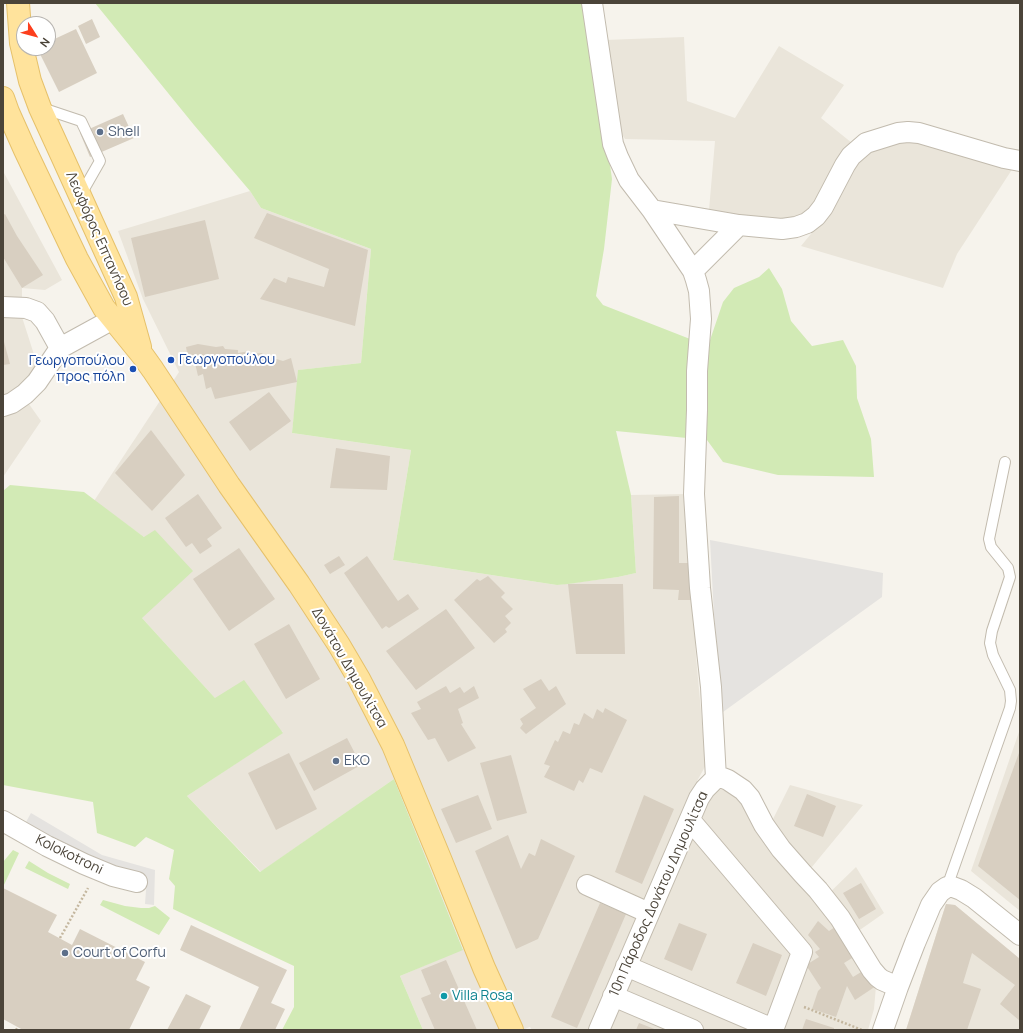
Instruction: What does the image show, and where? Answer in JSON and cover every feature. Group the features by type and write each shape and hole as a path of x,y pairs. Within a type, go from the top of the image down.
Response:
{"main road":[{"name":"Λεωφόρος Επτανήσου","path":"18,3 21,43 30,81 40,108 126,297 143,356"},
{"name":"Λεωφόρος Επτανήσου","path":"3,98 25,150 77,259 104,308 143,356"},
{"name":"Δονάτου Δημουλίτσα","path":"143,356 229,485 299,584 360,679 395,751 484,968 512,1030"}],"street":[{"path":"592,3 613,144 622,168 629,180 652,210 692,271 699,291 701,319 697,371 694,494 700,588 710,686 716,778"},
{"path":"652,210 739,225 782,229 796,227 807,223 816,216 823,207 851,156 866,143 898,133 919,133 1004,158 1020,161"},
{"path":"692,271 739,225"},
{"path":"3,307 26,308 37,312 45,321 60,348"},
{"path":"3,406 12,403 38,382 60,348 113,319"},
{"name":"10η Πάροδος Δονάτου Δημουλίτσα","path":"598,1030 699,798 705,789 716,778 728,780 743,790 750,798 764,825 782,849 840,918 872,970 882,980 898,986"},
{"path":"626,966 773,1029 802,952 690,820"},
{"name":"Kolokotroni","path":"3,821 47,846 84,864 113,876 137,882"},
{"path":"587,885 650,913"},
{"path":"883,1030 898,986 931,905 940,892 947,887 953,887 961,890 974,898 1020,934"},
{"path":"613,996 693,1030"}],"lane":[{"path":"40,108 80,121 100,161 80,196"},
{"path":"947,887 1011,702 1010,690 993,655 990,643 992,631 1010,577 1008,568 991,547 989,539 1005,462"}],"path":[{"path":"60,938 98,870"},
{"path":"784,1000 863,1030"}],"shaded area":[{"path":"684,37 687,101 735,118 779,46 844,85 821,118 852,143 809,215 779,224 709,210 715,141 625,139 616,125 605,40"},
{"path":"901,140 924,142 1013,168 957,254 943,288 801,246 824,218 850,171 871,149"},
{"path":"3,171 62,280 45,290 22,288 22,317 38,367 19,390 41,421 3,477"},
{"path":"250,191 261,208 371,249 361,363 299,370 292,433 411,450 393,560 557,585 618,577 636,573 631,495 688,494 696,657 706,765 697,781 737,795 765,835 790,785 863,805 802,879 821,901 856,867 884,913 847,939 876,986 874,1009 868,1030 532,1030 530,1027 522,1030 423,1030 400,976 463,949 394,779 261,872 187,796 283,732 215,698 142,618 144,537 94,501 179,372 143,299 118,231"},
{"path":"710,540 883,573 882,597 723,712 714,615"},
{"path":"1020,729 1020,911 971,871"},
{"path":"31,813 102,855 155,870 154,905 145,904 147,877 99,864 26,822"},
{"path":"946,904 955,905 1020,959 1020,1030 906,1030"}],"green space":[{"path":"95,3 587,3 612,179 604,249 596,296 603,305 708,346 723,302 734,288 759,277 769,268 782,289 791,321 812,346 843,340 856,366 857,398 871,439 874,477 778,475 723,462 707,440 616,431 631,495 636,573 618,577 557,585 393,560 411,450 292,433 298,370 361,363 371,249 261,208 250,191 194,125"},
{"path":"10,485 84,492 144,537 155,530 193,571 142,618 215,698 244,680 283,733 187,796 260,872 394,779 463,950 400,976 423,1030 282,1030 294,1007 294,966 173,909 175,886 169,879 174,850 146,837 135,847 97,833 93,802 3,785 3,491"},
{"path":"13,850 19,853 3,887 3,862"},
{"path":"29,861 70,884 68,889 25,868"},
{"path":"103,900 125,906 141,908 155,906 170,918 159,935 100,905"}],"building":[{"path":"92,19 100,37 86,44 78,26"},
{"path":"76,29 97,73 59,92 41,56 56,56 56,38"},
{"path":"123,114 134,138 90,157 80,133"},
{"path":"267,213 368,250 355,326 260,299 274,278 286,283 288,277 324,287 329,269 254,238"},
{"path":"5,214 17,236 43,275 22,288 3,257 3,215"},
{"path":"205,220 219,279 145,297 131,238"},
{"path":"3,338 10,364 3,365"},
{"path":"198,344 216,347 223,346 225,349 238,350 238,353 250,351 251,354 262,353 263,355 283,361 291,358 297,382 215,399 211,387 206,389 203,374 198,376 195,363 189,364 186,347"},
{"path":"269,392 291,421 250,451 229,422"},
{"path":"151,430 185,475 152,511 115,473"},
{"path":"336,448 390,456 387,490 330,488"},
{"path":"198,494 222,528 207,539 212,546 200,554 192,543 186,547 165,518"},
{"path":"679,496 679,563 692,563 693,600 678,600 679,590 653,589 654,497"},
{"path":"239,548 275,599 229,631 193,579"},
{"path":"339,556 345,565 330,574 324,565"},
{"path":"367,556 398,601 408,594 419,609 389,628 386,626 382,629 344,573"},
{"path":"488,576 505,593 501,597 513,609 505,616 511,623 505,629 507,632 494,643 454,600 477,579 480,581"},
{"path":"568,584 623,584 625,654 576,654"},
{"path":"446,609 475,648 416,690 386,651"},
{"path":"289,624 320,679 286,699 254,644"},
{"path":"541,679 549,691 556,686 566,704 526,734 520,728 523,724 520,719 536,708 523,689"},
{"path":"446,686 450,693 460,687 464,693 474,686 479,698 458,709 463,723 461,724 476,748 448,762 435,738 428,740 411,713 421,709 417,702"},
{"path":"605,708 627,720 602,773 590,768 583,783 579,780 574,791 544,777 550,766 544,764 555,740 558,742 563,731 570,734 574,723 579,725 584,713 593,719 597,709 603,713"},
{"path":"347,738 361,765 314,791 299,763"},
{"path":"1020,750 1020,900 978,866"},
{"path":"289,753 317,809 276,830 248,773"},
{"path":"511,755 527,813 497,821 480,763"},
{"path":"807,794 836,806 823,837 794,826"},
{"path":"478,795 492,829 456,843 441,809"},
{"path":"644,795 674,809 642,884 615,872"},
{"path":"508,835 521,869 529,853 535,856 541,839 575,856 538,939 516,949 475,851"},
{"path":"861,883 876,909 859,919 843,893"},
{"name":"Court of Corfu","path":"3,888 57,915 48,932 72,945 80,929 145,962 136,980 150,987 129,1030 23,1030 3,1019"},
{"path":"600,903 626,914 577,1028 551,1017"},
{"path":"946,904 955,905 1020,959 1020,1021 1000,1004 1015,985 972,953 963,983 981,989 967,1030 906,1030"},
{"path":"818,921 829,931 838,925 857,955 844,963 853,977 866,969 876,986 855,1000 847,986 836,1017 812,1009 818,991 821,988 806,965 819,957 815,952 820,949 808,935"},
{"path":"679,923 707,934 692,971 664,959"},
{"path":"191,925 287,970 271,1003 285,1009 275,1030 239,1030 259,987 180,950"},
{"path":"753,943 782,955 766,996 736,983"},
{"name":"Villa Rosa","path":"446,960 477,1030 435,1030 421,998 431,994 421,970"},
{"path":"186,994 211,1006 199,1030 167,1030"},
{"path":"806,1019 834,1028 834,1030 802,1030"},
{"path":"639,1023 657,1030 636,1030"}],"place":[{"name":"Shell","path":"100,132"},
{"name":"Γεωργοπούλου","path":"171,360"},
{"name":"Γεωργοπούλου προς πόλη","path":"133,369"},
{"name":"EKO","path":"336,761"},
{"name":"Court of Corfu","path":"65,953"},
{"name":"Villa Rosa","path":"444,996"}]}
